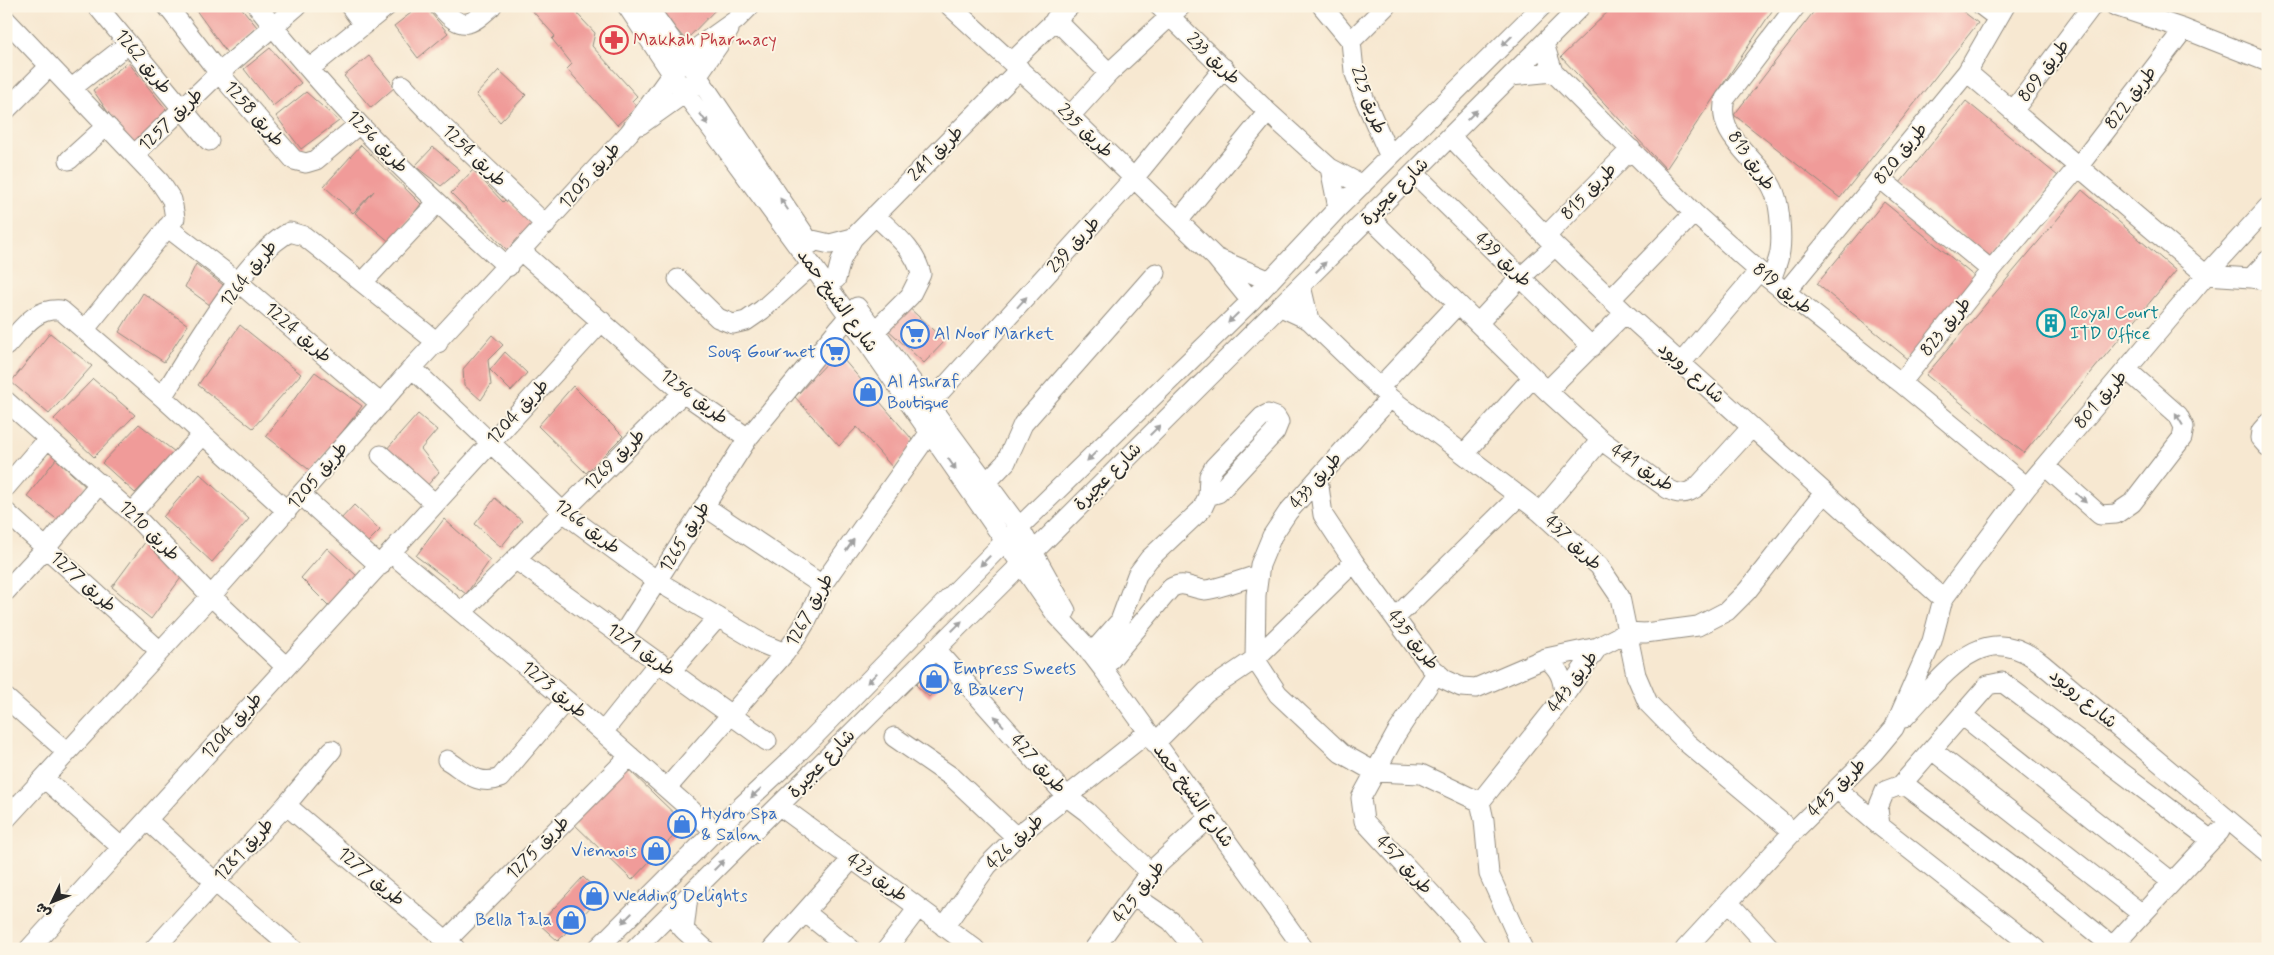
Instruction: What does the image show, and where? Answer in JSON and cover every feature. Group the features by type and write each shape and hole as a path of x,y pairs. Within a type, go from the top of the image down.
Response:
{"street":[{"name":"طريق 1262","path":"97,6 181,109 209,140"},
{"name":"طريق 1258","path":"167,6 219,73 294,160 306,164 316,160 358,125"},
{"name":"طريق 1256","path":"257,6 358,125 437,203 508,267"},
{"name":"طريق 1257","path":"135,154 219,73 274,28 297,6"},
{"path":"350,6 363,24"},
{"path":"309,69 387,6"},
{"path":"440,6 455,22 466,25 476,21 492,6"},
{"name":"شارع الشيخ حمد","path":"627,6 671,74 849,316 924,411"},
{"name":"شارع الشيخ حمد","path":"646,6 698,77 808,240 875,330 1005,541 1026,557"},
{"name":"طريق 1205","path":"6,819 211,596 412,368 438,343 522,252 628,133 684,57 736,20 750,6"},
{"name":"طريق 235","path":"950,6 1070,116 1216,258 1251,300"},
{"name":"طريق 225","path":"1322,6 1350,41 1354,71 1390,158"},
{"name":"طريق 225","path":"1350,41 1386,6"},
{"name":"شارع عجيرة","path":"596,949 715,831 794,757 1005,541 1251,300 1338,208 1542,6"},
{"name":"شارع عجيرة","path":"635,949 780,806 1026,557 1281,307 1581,6"},
{"name":"طريق 813","path":"1765,276 1780,251 1776,197 1766,175 1733,138 1721,112 1725,99 1796,6"},
{"path":"1982,6 2002,12"},
{"name":"طريق 809","path":"2013,111 2092,6"},
{"path":"2116,6 2184,29 2268,62"},
{"path":"1064,10 1109,73"},
{"name":"طريق 241","path":"836,279 841,260 852,238 1016,66 1064,10"},
{"path":"1070,116 1169,10"},
{"name":"طريق 233","path":"1169,10 1268,112 1330,168 1362,185"},
{"name":"طريق 820","path":"1785,293 1881,179 1967,72 2002,12"},
{"path":"6,20 135,154 160,182 172,200 174,218 85,329"},
{"name":"طريق 1205","path":"628,133 685,93 736,20"},
{"name":"طريق 822","path":"2078,167 2184,29"},
{"path":"72,88 128,44"},
{"name":"طريق 819","path":"1544,44 1553,72 1694,213 1785,293 1901,383 2027,487"},
{"path":"6,110 50,66"},
{"name":"طريق 239","path":"924,411 1134,178 1224,68"},
{"path":"1511,76 1553,72"},
{"path":"1967,72 2206,275 2259,280 2268,260"},
{"name":"طريق 1254","path":"403,85 440,124 546,225"},
{"path":"1178,221 1268,112"},
{"path":"70,160 101,131 109,128"},
{"name":"شارع روبود","path":"1450,136 1551,241 1611,299 1824,494 1943,599"},
{"name":"طريق 815","path":"1551,241 1631,149"},
{"name":"طريق 823","path":"1901,383 1991,270 2078,167"},
{"path":"1330,168 1338,208"},
{"name":"طريق 439","path":"1414,173 1592,347"},
{"path":"1881,179 1991,270"},
{"path":"363,282 437,203"},
{"name":"طريق 801","path":"1943,599 2027,487 2206,275 2268,207"},
{"path":"1611,299 1694,213"},
{"path":"875,216 908,248 918,263 921,274 910,296 875,330"},
{"path":"1369,217 1532,377 1601,440"},
{"name":"طريق 1224","path":"167,227 238,282 381,404"},
{"name":"طريق 1264","path":"162,397 238,282 277,238 290,232 304,236 438,343"},
{"path":"808,240 830,244 852,238"},
{"path":"1478,323 1551,241"},
{"name":"طريق 1256","path":"522,252 683,393 748,438"},
{"name":"طريق 235","path":"1216,258 1270,281"},
{"path":"678,279 718,318 733,324 746,321 762,310 812,265"},
{"path":"986,483 1006,462 1017,435 1029,416 1156,273"},
{"path":"1680,363 1765,276"},
{"path":"1301,286 1309,320"},
{"name":"طريق 433","path":"1255,659 1258,575 1272,536 1288,512 1318,479 1458,304"},
{"name":"طريق 437","path":"1281,307 1309,320 1385,393 1540,512 1599,566 1620,597 1636,675 1648,703 1686,743 1793,832"},
{"path":"6,346 43,311 61,310 162,397 287,511"},
{"path":"1547,391 1626,313"},
{"path":"748,438 849,316"},
{"name":"طريق 1204","path":"29,949 602,322"},
{"name":"طريق 1266","path":"412,368 564,512 657,581 763,644 786,653"},
{"path":"2045,466 2100,515 2116,514 2132,503 2182,438 2184,427 2178,415 2127,370"},
{"path":"1464,454 1532,377"},
{"name":"طريق 1269","path":"462,612 683,393"},
{"name":"طريق 1210","path":"6,401 132,513 211,596 286,667"},
{"path":"2268,423 2261,432 2260,438 2268,447"},
{"name":"شارع الشيخ حمد","path":"935,427 986,483 1019,527 1026,557 1055,613 1092,656 1304,949"},
{"name":"طريق 1267","path":"667,788 786,653 802,632 814,609 822,585 935,427"},
{"name":"طريق 441","path":"1540,512 1601,440 1668,489 1676,494 1684,494 1692,491 1699,485 1751,428"},
{"path":"132,513 202,435"},
{"path":"6,487 48,438"},
{"name":"طريق 1265","path":"621,637 748,438"},
{"path":"381,455 435,504"},
{"name":"طريق 435","path":"1318,479 1323,516 1395,618 1444,679 1461,687 1476,688 1546,658 1598,647"},
{"path":"6,591 46,548 100,483"},
{"name":"طريق 443","path":"1480,802 1564,695 1598,647 1627,632 1645,633 1698,626 1727,610 1747,591 1824,494"},
{"name":"طريق 1273","path":"301,495 385,559 462,612 603,732 715,831"},
{"path":"1092,656 1120,621 1137,575 1149,559 1202,509 1208,496"},
{"path":"1395,618 1519,496"},
{"path":"704,506 822,585"},
{"path":"1288,512 1310,511 1323,516"},
{"name":"طريق 1277","path":"6,512 160,651"},
{"name":"طريق 1271","path":"515,559 767,741"},
{"name":"طريق 426","path":"944,927 988,865 1016,837 1067,797 1151,738 1206,692 1255,659 1354,562"},
{"path":"1092,656 1177,584 1185,584 1205,590 1258,575"},
{"name":"طريق 445","path":"1685,949 1793,832 1874,752 1894,728 1932,640 1943,599"},
{"path":"603,732 665,666 718,617"},
{"name":"شارع روبود","path":"1894,728 1966,655 1981,647 1997,645 2014,646 2029,653 2268,853"},
{"name":"طريق 427","path":"935,648 1067,797 1087,812 1150,872"},
{"path":"1546,658 1558,668 1563,679 1564,695"},
{"path":"1255,659 1278,694 1342,753 1375,772 1421,774 1480,802 1484,820 1489,874 1516,946"},
{"name":"طريق 457","path":"1437,672 1396,734 1362,798 1364,821 1461,926 1478,949"},
{"path":"1880,826 1878,808 1885,790 1901,785 1988,685 2002,682 2211,840"},
{"path":"6,698 67,752"},
{"path":"447,760 480,781 490,782 500,778 566,700"},
{"path":"1962,715 2172,882"},
{"path":"894,737 952,777 1016,837"},
{"name":"طريق 1281","path":"154,949 286,805 332,750"},
{"path":"1932,750 2142,914"},
{"name":"طريق 1275","path":"451,945 630,756"},
{"path":"44,778 122,848"},
{"path":"1901,785 1908,787 2031,880 2111,948 2229,821"},
{"path":"1837,789 1880,826 2036,949"},
{"name":"طريق 1277","path":"286,805 451,945"},
{"name":"طريق 423","path":"780,806 974,949"},
{"name":"طريق 425","path":"1094,949 1150,872 1209,818"},
{"path":"147,820 293,949"},
{"path":"772,949 852,860"},
{"path":"1133,895 1171,920 1195,949"},
{"path":"684,930 688,897"},
{"path":"1729,903 1771,949"},
{"path":"887,949 918,908"},
{"path":"806,912 851,949"},
{"path":"670,914 705,949"}],"building":[{"path":"193,6 240,6 257,27 227,53"},
{"path":"420,6 425,6 448,33 418,58 394,26"},
{"path":"528,6 570,6 595,33 592,46 637,96 632,101 637,107 617,125 567,69 572,64 552,39 555,36"},
{"path":"670,6 719,6 686,40 662,14"},
{"path":"1614,6 1767,6 1772,11 1666,169 1561,57"},
{"path":"1818,6 1956,6 1978,23 1840,198 1734,115"},
{"path":"270,48 301,83 273,106 244,69"},
{"path":"369,56 395,87 371,108 344,76"},
{"path":"128,62 170,114 134,151 93,90"},
{"path":"499,70 526,95 500,122 476,95"},
{"path":"306,92 339,121 301,149 276,116"},
{"path":"1966,101 2058,176 1991,257 1900,183"},
{"path":"361,145 421,204 391,243 355,213 374,191 353,213 324,186"},
{"path":"433,147 460,170 441,186 415,166"},
{"path":"473,170 503,202 506,199 533,225 507,250 451,193"},
{"name":"Royal Court ITD Office","path":"2082,190 2176,271 2024,453 1926,375"},
{"path":"1884,202 1975,277 1908,359 1817,284"},
{"path":"196,264 227,288 214,308 185,287"},
{"path":"143,293 188,325 164,362 119,332"},
{"name":"Al Noor Market","path":"905,304 945,341 924,363 884,326"},
{"path":"240,325 301,374 253,428 198,385"},
{"path":"50,333 92,366 49,414 11,382"},
{"path":"492,335 503,345 488,360 491,385 481,400 464,385 463,369"},
{"path":"505,352 527,373 511,391 490,370"},
{"path":"833,357 843,359 911,438 913,444 893,468 857,427 839,446 795,397"},
{"path":"315,372 362,406 312,472 266,436"},
{"path":"93,379 135,415 94,457 54,419"},
{"path":"573,386 623,436 586,473 538,426"},
{"path":"418,414 437,430 421,449 439,472 425,488 385,451"},
{"path":"139,424 175,452 135,493 102,463"},
{"path":"56,459 86,487 59,521 27,496"},
{"path":"200,474 249,519 212,562 163,517"},
{"path":"495,498 522,521 501,547 475,524"},
{"path":"354,505 380,530 367,543 340,520"},
{"path":"444,519 490,560 466,594 416,556"},
{"path":"146,541 183,575 151,619 112,587"},
{"path":"327,548 357,576 329,606 301,578"},
{"name":"Empress Sweets & Bakery","path":"940,660 953,672 929,697 916,685"},
{"path":"625,766 685,824 632,880 572,822"},
{"path":"583,877 602,895 558,941 539,924"}],"place":[{"name":"Makkah Pharmacy","path":"614,40"},
{"name":"Royal Court ITD Office","path":"2051,323"},
{"name":"Al Noor Market","path":"915,334"},
{"name":"Souq Gourmet","path":"835,352"},
{"name":"Al Ashraf Boutique","path":"868,392"},
{"name":"Empress Sweets & Bakery","path":"934,679"},
{"name":"Hydro Spa & Salon","path":"682,824"},
{"name":"Viennois","path":"656,851"},
{"name":"Wedding Delights","path":"594,896"},
{"name":"Bella Tala","path":"571,920"}]}
